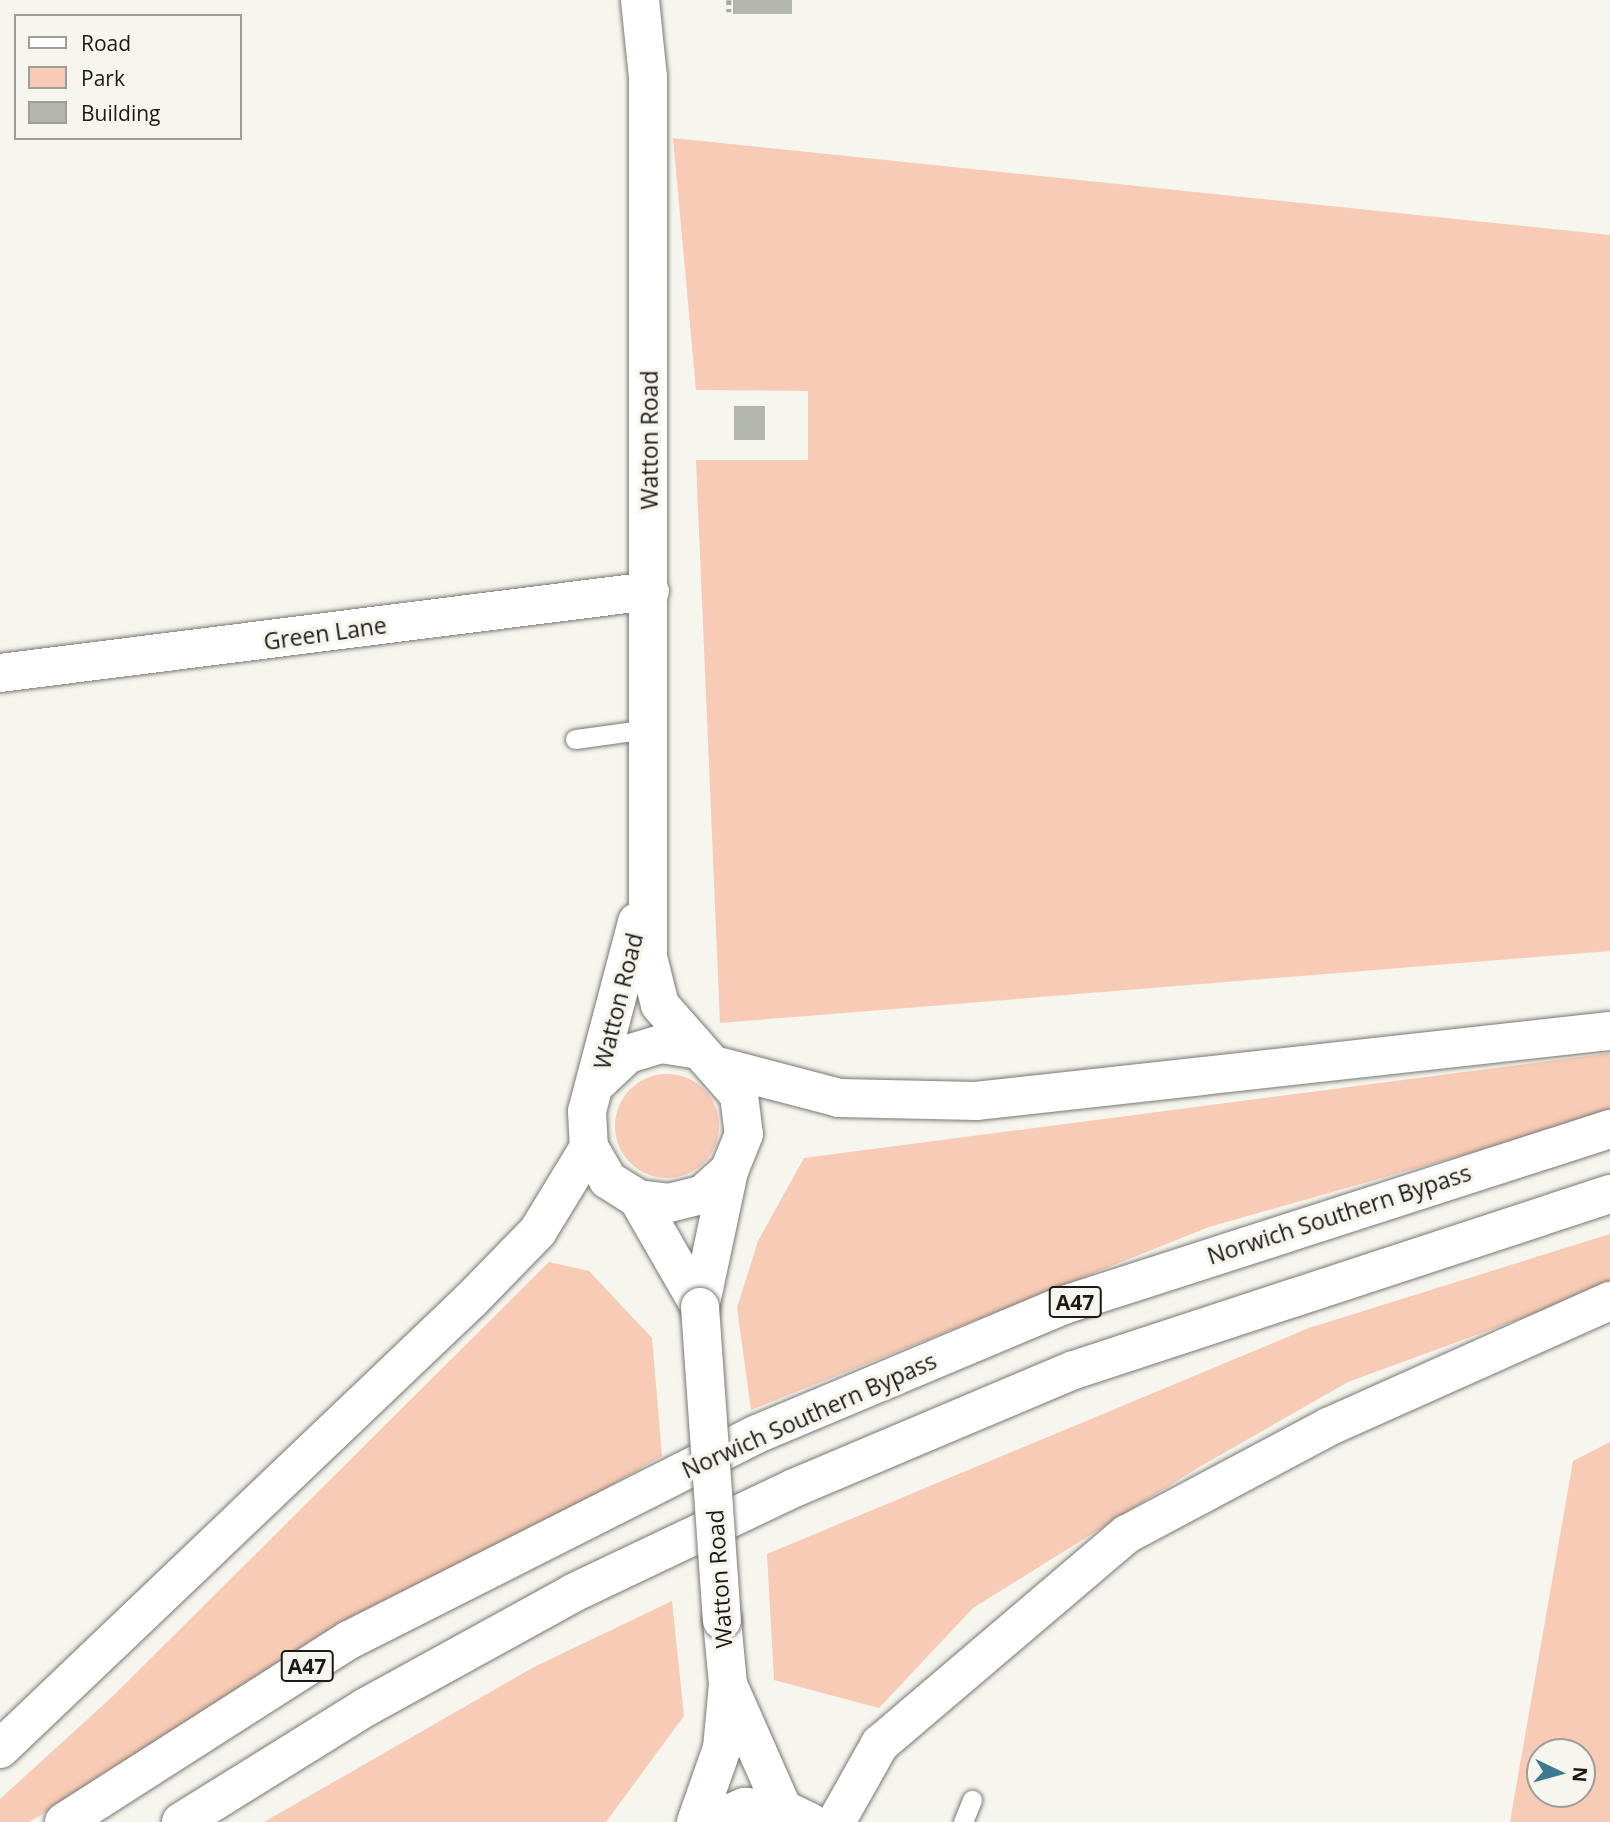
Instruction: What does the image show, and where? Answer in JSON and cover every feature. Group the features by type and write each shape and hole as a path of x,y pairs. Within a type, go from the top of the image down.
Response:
{"main road":[{"name":"Watton Road","path":"640,0 648,77 648,957 660,1005 739,1095 744,1134 729,1171 700,1307 728,1684 722,1748 696,1822"},
{"name":"Green Lane","path":"0,673 650,591"},
{"name":"Watton Road","path":"647,880 599,1081 587,1111 589,1147 608,1180 638,1199 669,1203 702,1195 729,1171"},
{"path":"707,1058 839,1098 976,1101 1610,1031"},
{"name":"Watton Road","path":"599,1081 628,1054 661,1044 707,1058"},
{"name":"Norwich Southern Bypass","path":"64,1822 349,1640 757,1434 1064,1306 1610,1129"},
{"path":"0,1749 481,1291 538,1231 589,1147"},
{"path":"181,1822 366,1707 561,1600 794,1488 1074,1370 1610,1194"},
{"name":"Watton Road","path":"638,1199 700,1307"},
{"path":"841,1808 880,1744 1127,1534 1328,1427 1610,1301"},
{"name":"Watton Road","path":"728,1684 796,1815"},
{"name":"Watton Road","path":"709,1822 745,1807 796,1815"}],"lane":[{"path":"575,739 648,729"},
{"path":"963,1822 972,1800"}],"path":[{"path":"729,0 729,12"}],"green space":[{"path":"673,138 1610,235 1610,951 720,1023 696,460 808,460 808,391 696,390"},
{"path":"1610,1053 1610,1113 1209,1227 751,1410 737,1308 758,1241 804,1158"},
{"path":"667,1074 687,1078 704,1089 715,1106 719,1126 715,1146 704,1163 687,1174 667,1178 647,1174 630,1163 619,1146 615,1126 619,1106 630,1089 647,1078"},
{"path":"1610,1234 1610,1286 1348,1382 1201,1466 973,1608 879,1708 774,1680 767,1554 1309,1328"},
{"path":"549,1262 589,1271 652,1338 662,1456 29,1822 0,1822 0,1799 113,1696"},
{"path":"1610,1442 1610,1822 1510,1822 1573,1461"},
{"path":"672,1601 684,1716 606,1822 264,1822 534,1667"}],"building":[{"path":"733,0 792,0 792,14 733,14"},
{"path":"734,406 765,406 765,440 734,440"}]}
